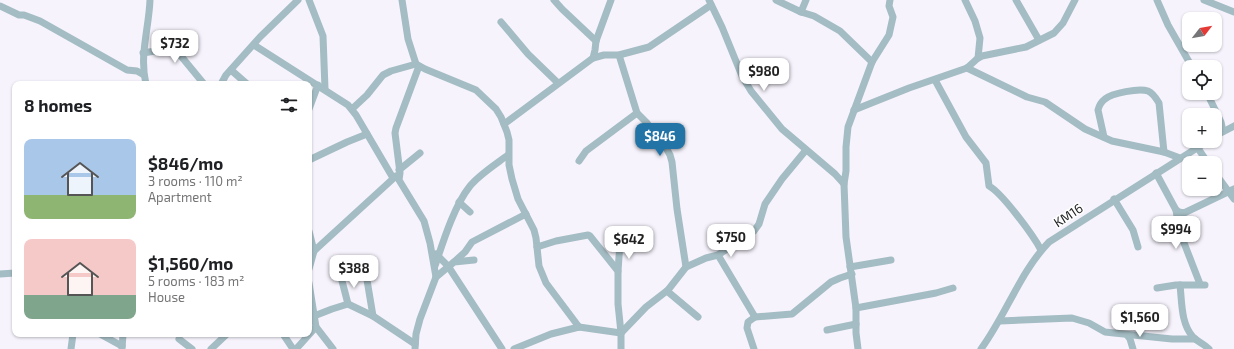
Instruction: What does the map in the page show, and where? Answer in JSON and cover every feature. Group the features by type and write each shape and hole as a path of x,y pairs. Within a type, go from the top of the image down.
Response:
{"street":[{"path":"145,81 143,53 150,0"},
{"path":"223,81 226,75 298,0"},
{"path":"309,0 323,36 325,89"},
{"path":"402,0 408,39 418,65 395,131 399,180 424,221 435,266 436,277 420,319 416,334 415,347"},
{"path":"554,0 562,10 596,40"},
{"path":"593,58 596,40 611,0"},
{"path":"776,0 801,12 814,16 840,31 872,62"},
{"path":"801,12 806,0"},
{"path":"858,349 856,308 846,237 844,184 846,171 846,142 848,127 872,62 889,36 892,17 889,6 890,0"},
{"path":"965,0 975,21 980,38 972,63 976,72 1021,94 1045,102 1085,129 1104,138 1164,152 1180,158"},
{"path":"1016,0 1039,40"},
{"path":"854,110 909,88 935,80 1001,51 1026,47 1054,33 1066,18 1075,0"},
{"path":"1157,0 1168,25 1188,60"},
{"path":"1204,0 1234,12"},
{"path":"504,124 593,58 604,55 618,55 649,47 710,3 750,91 782,129 835,174 844,184"},
{"path":"0,6 19,15 24,15 40,21 127,70 137,71 144,75"},
{"path":"501,22 528,54 558,83"},
{"path":"254,45 312,81"},
{"path":"143,53 173,48 202,81"},
{"path":"618,55 637,113 663,142 670,155 686,267"},
{"path":"352,109 367,95 383,75 391,71 418,65 476,90 496,109 504,124 509,140 509,165 518,199 534,230 539,266 546,283 579,327"},
{"path":"231,70 243,81"},
{"path":"935,80 966,137 986,163 989,186 994,189 1004,200 1041,250"},
{"path":"312,81 343,101 352,109 393,178"},
{"path":"312,101 318,85"},
{"path":"1104,138 1098,110 1104,99 1112,95 1136,90 1148,91 1155,96 1158,102 1164,152"},
{"path":"1210,100 1221,122 1223,131 1234,126"},
{"path":"579,161 586,151 637,113"},
{"path":"312,159 367,134"},
{"path":"1197,148 1203,156"},
{"name":"KM16","path":"981,349 1000,321 1016,289 1041,250 1057,236 1197,148"},
{"path":"621,333 646,307 667,291 686,267 706,258 718,255 758,228 765,204 782,178 806,150"},
{"path":"314,251 420,153"},
{"path":"435,266 459,202 476,180 508,155"},
{"path":"835,174 846,171"},
{"path":"1156,173 1176,210 1179,230 1202,285 1180,285 1158,288"},
{"path":"1222,180 1231,190 1234,199"},
{"path":"1176,210 1184,213 1231,190"},
{"path":"1114,199 1129,223 1138,247"},
{"path":"459,202 470,212"},
{"path":"436,277 465,252 472,242 526,214"},
{"path":"537,247 556,241 588,235 618,270"},
{"path":"621,349 618,304 618,270 620,243 622,242"},
{"path":"312,243 314,251 312,258"},
{"path":"431,250 451,264 502,349"},
{"path":"718,255 755,317"},
{"path":"451,264 474,260"},
{"path":"754,349 747,328 748,322 755,317 792,314 831,282 851,271 891,260"},
{"path":"0,274 12,273"},
{"path":"366,274 373,316"},
{"path":"341,278 348,304"},
{"path":"1180,285 1185,323 1195,339"},
{"path":"856,308 936,293 953,288"},
{"path":"667,291 698,317"},
{"path":"312,303 316,327 333,349"},
{"path":"314,316 348,304 373,316 415,347"},
{"path":"1000,321 1072,318 1089,323 1105,332 1172,339 1195,339 1203,343 1209,349"},
{"path":"827,330 856,324"},
{"path":"312,331 316,327"},
{"path":"514,349 551,334 579,327 621,333"},
{"path":"1127,335 1133,349"},
{"path":"71,349 73,337"},
{"path":"105,337 122,347 123,337"},
{"path":"211,349 224,337"},
{"path":"285,337 295,349 306,337"},
{"path":"179,339 192,349"}]}
